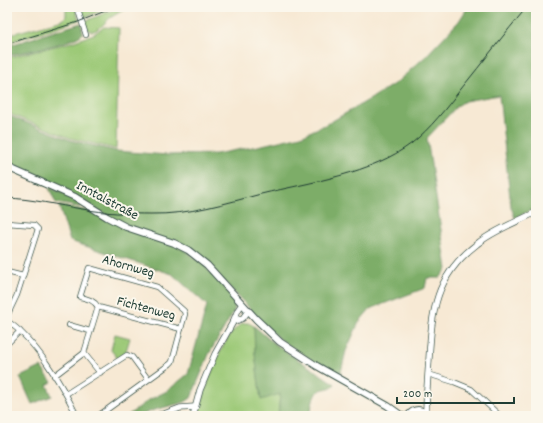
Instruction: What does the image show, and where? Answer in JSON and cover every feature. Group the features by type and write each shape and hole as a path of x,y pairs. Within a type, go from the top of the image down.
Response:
{"main road":[{"name":"Inntalstraße","path":"7,167 75,198 126,226 182,246 207,265 248,311 280,342 337,378 388,406"},
{"path":"388,406 409,414 419,410 427,415"},
{"path":"388,406 402,416"}],"street":[{"path":"77,7 86,35"},
{"path":"427,415 430,334 433,310 448,275 461,258 478,242 536,212"},
{"path":"7,223 30,225 36,226 37,228 37,234 17,295 7,316"},
{"name":"Ahornweg","path":"98,307 95,302 80,297 90,268 157,287 185,312 180,329"},
{"path":"7,272 23,276"},
{"path":"187,416 194,412 201,389 215,354 242,304"},
{"name":"Fichtenweg","path":"84,353 98,307 180,329 172,362 98,416"},
{"path":"243,318 248,311"},
{"path":"233,322 243,318 256,319"},
{"path":"7,321 20,332 36,350 66,394 77,416"},
{"path":"69,325 90,331"},
{"path":"7,344 20,332"},
{"path":"54,376 84,353 100,373"},
{"path":"66,394 124,357 129,356 132,357 148,379"},
{"path":"428,374 471,389 500,416"},
{"path":"419,410 423,405 427,393"},
{"path":"156,416 180,408 194,412"},
{"path":"164,414 173,416"}],"green space":[{"path":"66,7 75,7 79,20 7,43 7,35 63,20 66,16"},
{"path":"78,7 112,7 82,18"},
{"path":"120,7 130,7 110,18 96,30 89,31 86,28 83,22"},
{"path":"468,7 536,7 536,208 515,218 511,207 499,95 465,101 457,106 427,138 447,269 440,278 427,278 425,288 370,309 359,322 346,351 341,372 330,372 281,340 202,258 129,226 7,165 7,115 70,140 116,151 167,155 216,154 301,136 329,123 397,82 426,56 459,21"},
{"path":"81,23 83,33 78,37 60,44 7,56 7,46"},
{"path":"104,27 119,28 116,149 70,138 7,113 7,59 72,42 94,34"},
{"path":"49,188 80,202 80,207 56,203"},
{"path":"59,206 96,212 173,244 200,261 236,300 234,311 209,354 191,398 185,402 154,410 139,416 127,416 149,400 167,391 188,374 207,305 172,274 70,241"},
{"path":"243,323 248,323 254,326 255,354 261,399 280,393 278,416 198,416 214,365 228,339 235,329"},
{"path":"254,326 276,345 335,384 330,388 321,390 316,394 311,409 311,416 278,416 280,394 261,400 255,354"},
{"path":"115,334 130,338 126,351 118,359 111,350"},
{"path":"41,367 52,382 47,385 52,396 32,404 20,377"}],"railway":[{"path":"7,44 78,22 115,7"},
{"path":"7,198 108,212 134,214 179,213 207,208 320,181 359,170 396,154 426,131 527,7"}]}
